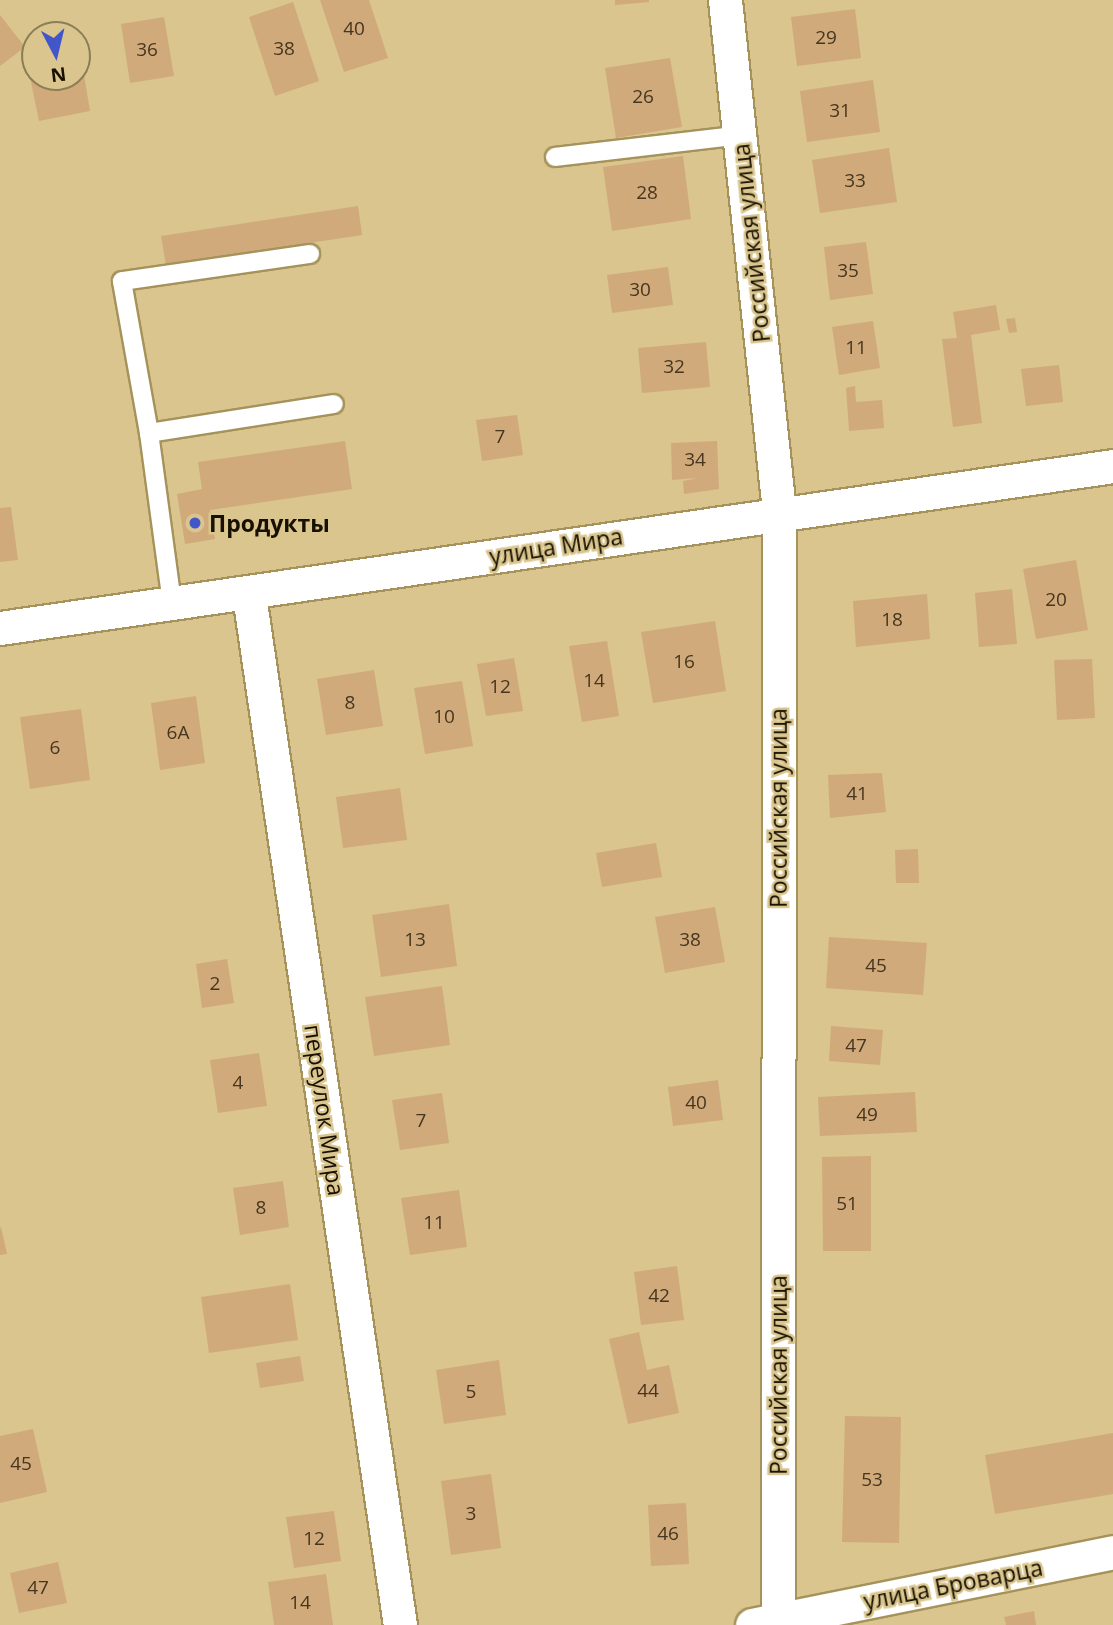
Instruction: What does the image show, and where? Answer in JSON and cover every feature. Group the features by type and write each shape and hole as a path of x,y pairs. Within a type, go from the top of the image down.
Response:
{"street":[{"name":"Российская улица","path":"725,0 779,512 765,1622"},
{"name":"улица Мира","path":"0,628 172,603 249,595 779,512 1113,466"},
{"name":"переулок Мира","path":"249,595 400,1625"},
{"name":"улица Броварца","path":"765,1622 1113,1552"}],"lane":[{"path":"555,158 741,135"},
{"path":"172,603 149,433 122,281 310,254"},
{"path":"149,433 334,404"}],"building":[{"path":"320,0 369,0 388,58 344,72"},
{"path":"615,0 649,0 649,2 615,5"},
{"path":"293,2 319,81 275,96 249,17"},
{"path":"855,9 861,58 797,66 791,17"},
{"path":"0,15 21,42 21,50 0,66"},
{"path":"164,17 174,76 130,83 121,24"},
{"path":"670,58 682,127 616,138 605,68"},
{"path":"873,80 880,132 807,142 800,91"},
{"path":"33,91 87,91 90,111 39,121"},
{"path":"889,148 897,202 820,213 812,160"},
{"path":"683,156 691,219 612,231 603,167"},
{"path":"358,206 362,235 166,265 161,236"},
{"path":"866,242 873,294 830,300 824,247"},
{"path":"668,267 673,305 612,313 607,275"},
{"path":"996,305 1000,330 971,335 982,423 953,427 942,339 957,338 953,312"},
{"path":"1015,318 1017,332 1009,333 1006,319"},
{"path":"873,321 880,368 839,375 832,327"},
{"path":"706,342 710,387 642,393 638,348"},
{"path":"1059,365 1063,402 1026,406 1021,369"},
{"path":"855,386 856,402 882,400 884,428 849,431 846,388"},
{"path":"517,415 523,455 482,461 476,420"},
{"path":"345,441 352,489 210,510 215,539 185,544 177,494 202,489 198,462"},
{"path":"717,441 719,489 684,494 683,481 698,478 672,480 671,443"},
{"path":"11,507 18,560 0,562 0,508"},
{"path":"1076,560 1088,630 1036,639 1023,569"},
{"path":"1012,589 1017,644 979,647 975,593"},
{"path":"927,594 930,639 856,647 853,601"},
{"path":"715,621 726,691 653,703 641,632"},
{"path":"607,641 619,716 582,722 569,646"},
{"path":"514,658 523,711 486,716 477,664"},
{"path":"1092,659 1095,718 1057,720 1054,660"},
{"path":"374,670 383,726 326,735 317,679"},
{"path":"462,681 473,746 425,754 414,688"},
{"path":"196,696 205,763 160,770 151,703"},
{"path":"81,709 90,780 30,789 20,717"},
{"path":"882,773 886,812 830,818 828,775"},
{"path":"400,788 407,840 343,848 336,797"},
{"path":"656,843 662,877 602,887 596,853"},
{"path":"918,849 919,883 896,883 895,850"},
{"path":"449,904 457,966 381,977 372,915"},
{"path":"715,907 725,962 665,973 655,917"},
{"path":"829,937 927,943 923,995 826,988"},
{"path":"227,959 234,1003 202,1008 196,964"},
{"path":"442,986 450,1045 374,1056 365,997"},
{"path":"831,1026 883,1030 880,1065 829,1061"},
{"path":"259,1053 267,1106 218,1113 210,1060"},
{"path":"718,1080 723,1120 673,1126 668,1087"},
{"path":"915,1092 917,1132 820,1136 818,1097"},
{"path":"442,1093 449,1143 400,1150 392,1100"},
{"path":"871,1156 871,1251 823,1251 822,1157"},
{"path":"283,1181 289,1227 240,1235 233,1188"},
{"path":"459,1190 467,1247 410,1255 401,1198"},
{"path":"0,1228 7,1254 0,1255"},
{"path":"677,1266 684,1320 641,1325 634,1272"},
{"path":"290,1284 298,1340 209,1353 201,1297"},
{"path":"639,1332 647,1370 669,1365 679,1413 628,1424 609,1339"},
{"path":"300,1356 304,1381 260,1388 256,1363"},
{"path":"499,1360 506,1415 444,1424 436,1370"},
{"path":"845,1416 901,1417 899,1543 842,1542"},
{"path":"33,1429 47,1492 0,1503 0,1436"},
{"path":"1113,1433 1113,1494 995,1514 985,1455"},
{"path":"491,1474 501,1548 451,1555 441,1481"},
{"path":"686,1503 689,1564 651,1566 648,1505"},
{"path":"334,1511 341,1561 294,1568 286,1517"},
{"path":"58,1562 67,1603 19,1613 10,1573"},
{"path":"326,1574 333,1625 274,1625 268,1582"},
{"path":"1034,1611 1036,1625 1006,1625 1004,1617"}],"place":[{"name":"Продукты","path":"195,523"}]}
